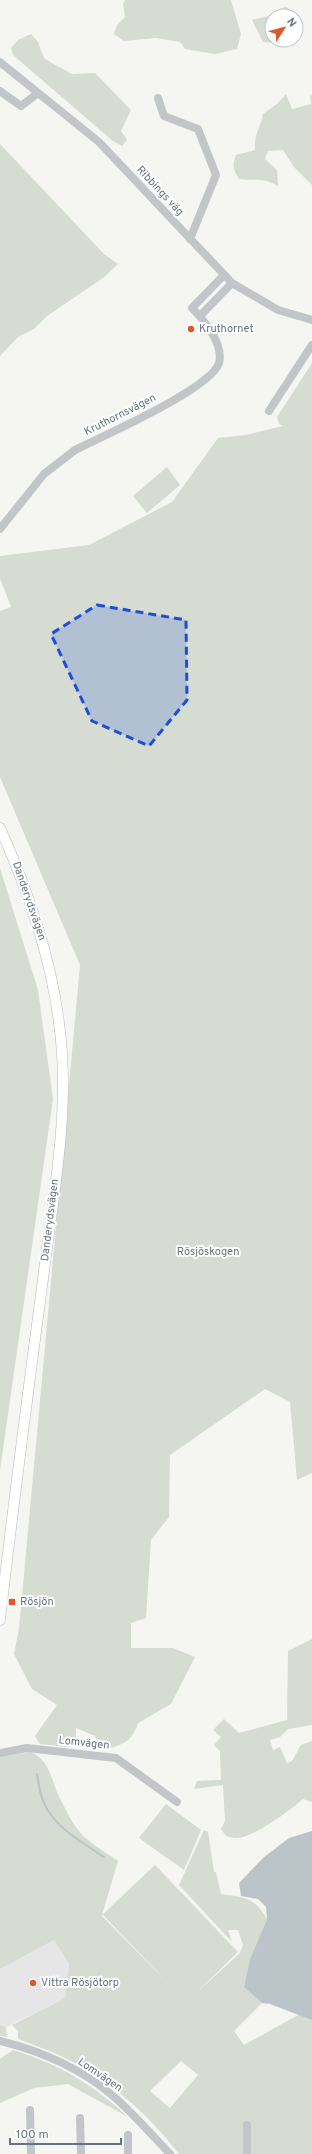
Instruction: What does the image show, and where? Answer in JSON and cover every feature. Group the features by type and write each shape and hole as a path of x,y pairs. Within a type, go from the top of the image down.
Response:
{"main road":[{"name":"Danderydsvägen","path":"0,828 28,893 41,932 59,1018 62,1054 62,1098 54,1194 0,1620"}],"street":[{"name":"Ribbings väg","path":"0,62 99,142 232,283 278,310 312,320"},
{"path":"0,91 21,106 38,93"},
{"path":"158,98 164,116 198,129 216,175 190,239"},
{"name":"Kruthornsvägen","path":"0,529 44,474 64,458 75,450 198,386 214,371 219,363 220,349 200,316 192,308 224,275"},
{"path":"200,316 232,283"},
{"path":"269,411 312,345"},
{"name":"Lomvägen","path":"0,1753 27,1748 116,1758 177,1802"},
{"name":"Lomvägen","path":"0,2041 50,2058 83,2075 112,2095 170,2154"},
{"path":"30,2110 31,2154"},
{"path":"80,2118 81,2154"},
{"path":"247,2125 247,2154"},
{"path":"128,2135 128,2154"}],"highlighted area":[{"path":"97,605 186,620 187,700 149,746 92,721 51,634"}],"shaded area":[{"path":"312,1831 312,2020 270,2004 262,2003 244,1987 250,1959 267,1919 266,1907 258,1899 241,1896 239,1883 263,1858 289,1838"},
{"name":"Vittra Rösjötorp","path":"54,1940 69,1964 65,1998 6,2027 0,2025 0,1969"}],"green space":[{"path":"125,0 231,0 241,34 237,49 215,54 185,49 180,42 156,38 124,41 114,34 117,25 125,17 123,4"},
{"path":"264,17 264,42 263,42 252,20"},
{"path":"31,34 38,42 44,58 72,74 95,73 131,110 121,131 127,140 122,146 113,141 13,55 11,48 18,40"},
{"path":"286,94 292,109 311,104 310,96 312,95 312,185 294,167 283,150 268,151 265,159 277,170 278,186 263,180 239,179 235,173 234,167 236,155 255,150 256,135 263,114 278,103"},
{"path":"0,144 104,254 118,264 103,278 47,316 34,329 18,337 0,356"},
{"name":"Rösjöskogen","path":"312,363 312,1473 297,1480 290,1402 265,1389 170,1455 169,1517 151,1540 146,1618 131,1623 131,1648 173,1648 195,1657 171,1704 138,1723 129,1739 119,1745 101,1750 95,1736 76,1728 76,1743 68,1747 40,1744 35,1736 57,1705 32,1689 14,1654 19,1628 80,965 0,777 0,611 11,607 0,578 0,556 89,545 172,502 218,438 246,435 283,426 279,424 277,417"},
{"path":"167,467 180,485 147,513 133,496"},
{"path":"0,868 38,990 53,1099 0,1470"},
{"path":"312,1639 312,1725 288,1729 280,1737 270,1740 273,1750 280,1747 287,1763 292,1761 301,1745 312,1741 312,1802 303,1799 290,1810 263,1828 246,1836 238,1838 226,1836 221,1829 225,1821 223,1785 194,1789 197,1781 221,1780 220,1751 214,1745 221,1737 213,1730 224,1719 239,1733 287,1720 288,1651"},
{"path":"30,1752 37,1755 46,1765 59,1797 75,1826 89,1841 118,1861 102,1915 155,1865 238,1952 196,1993 240,1953 243,1945 238,1930 228,1930 232,1942 179,1885 204,1830 208,1832 214,1872 216,1872 221,1894 248,1899 258,1906 267,1919 250,1959 244,1987 262,2003 234,2031 244,2045 300,2014 312,2020 312,2154 179,2154 141,2112 112,2087 80,2066 63,2057 18,2039 18,2031 12,2025 65,1998 69,1964 54,1940 0,1969 0,1757","holes":["103,1915 172,1987 102,1916","181,2061 198,2075 170,2108 150,2091"]},
{"path":"166,1804 201,1830 184,1870 139,1838"},
{"path":"0,2025 6,2027 7,2037 0,2036"},
{"path":"13,2050 46,2062 75,2077 102,2095 128,2117 68,2084 34,2088 0,2103 0,2059"}],"waterway":[{"path":"37,1774 42,1799 46,1808 54,1819 67,1832 104,1857"}],"place":[{"name":"Kruthornet","path":"191,329"},
{"name":"Rösjön","path":"12,1602"},
{"name":"Vittra Rösjötorp","path":"33,1983"}]}
